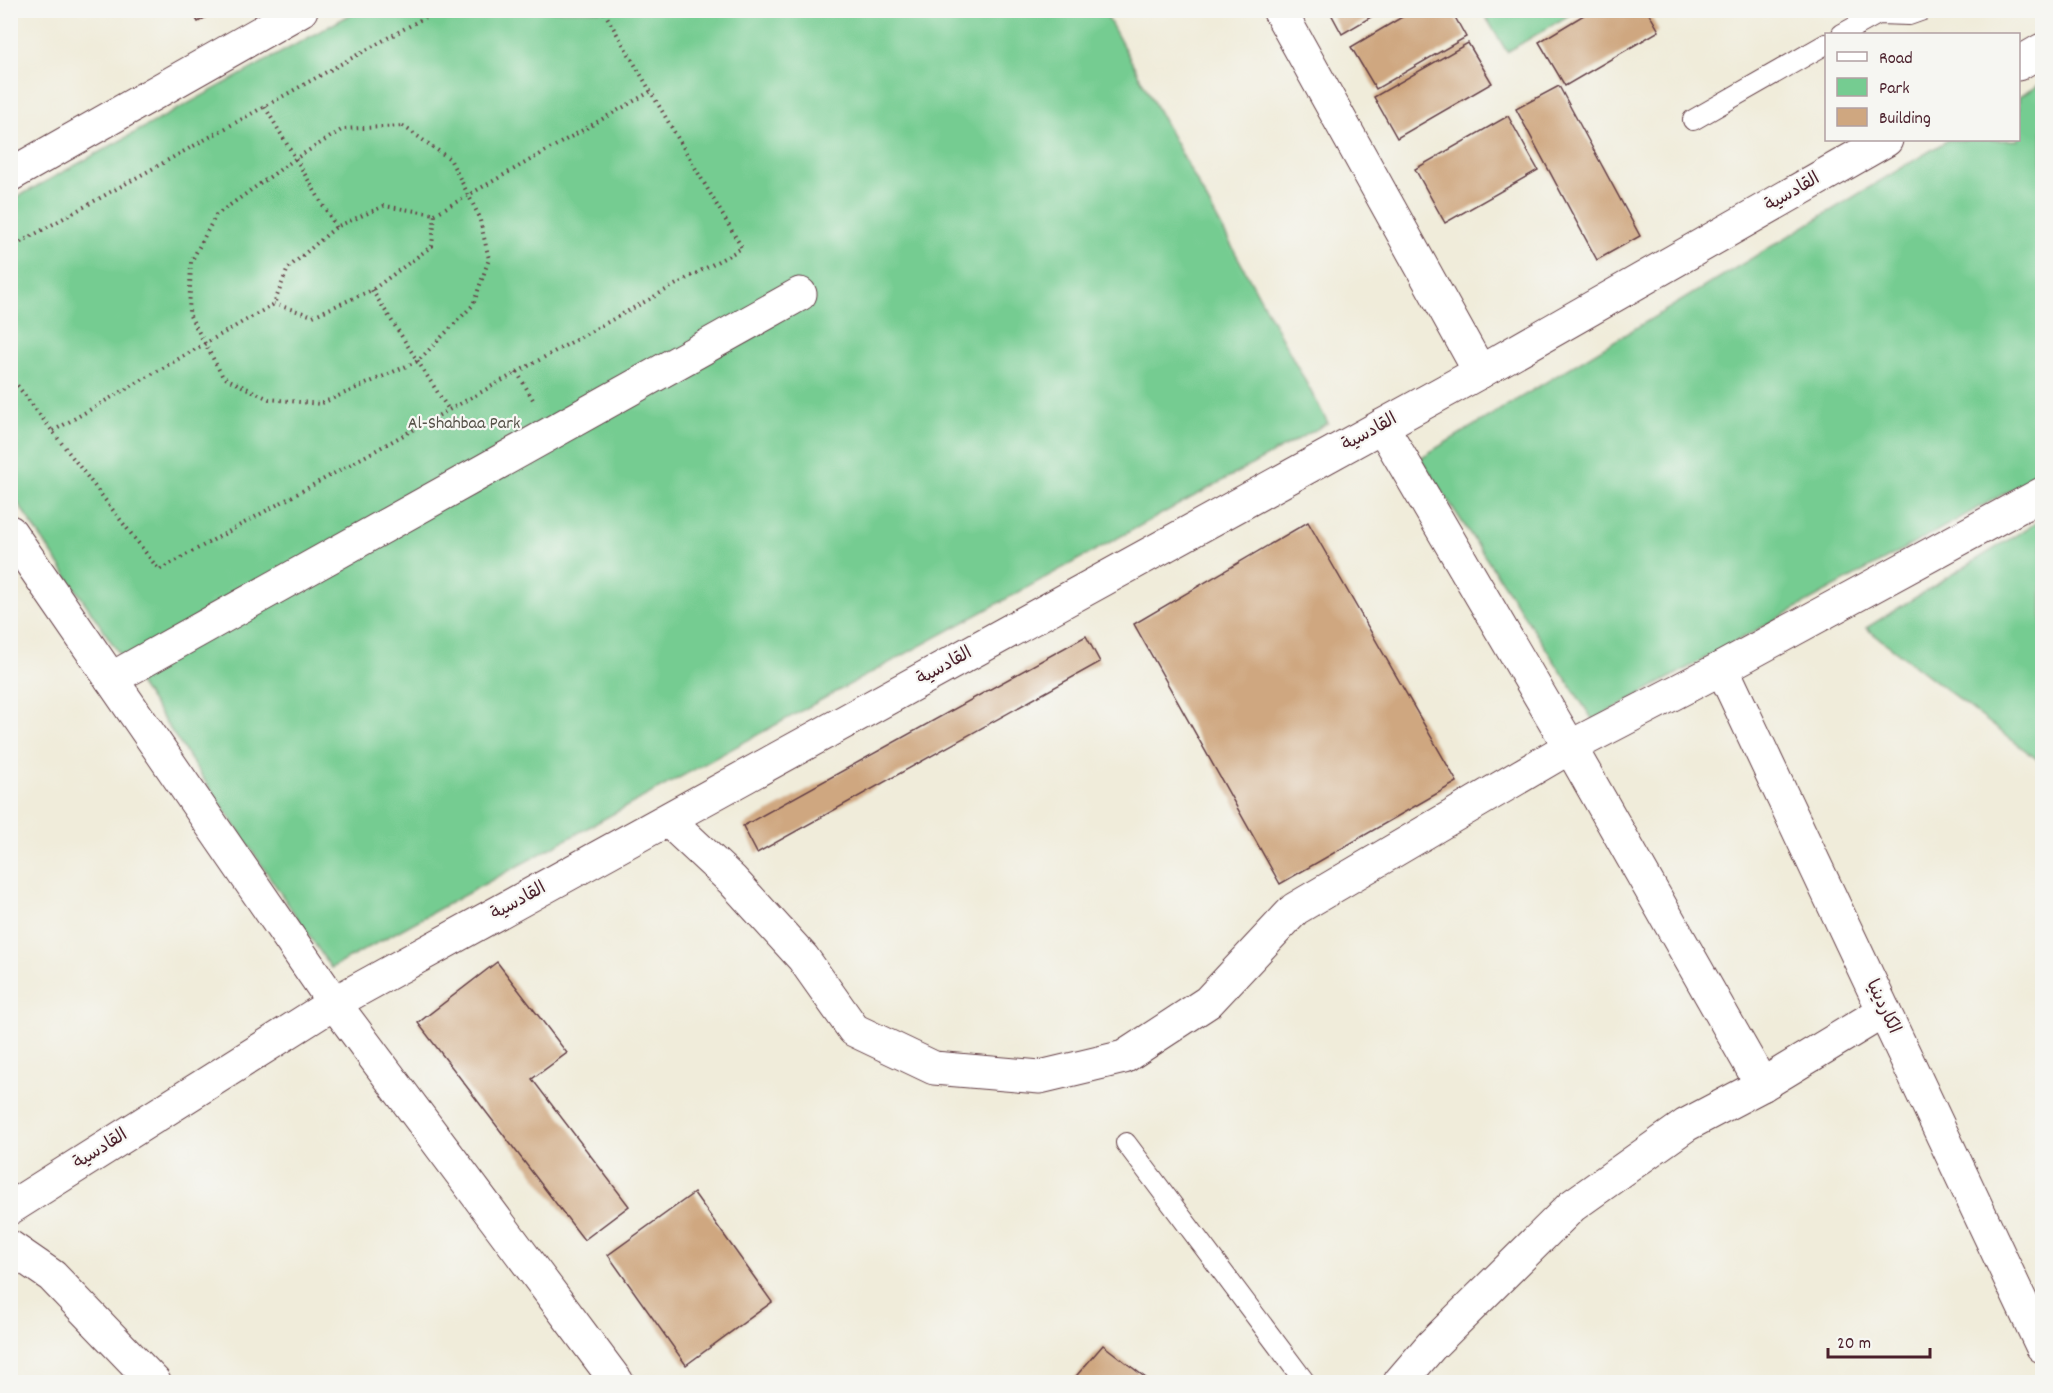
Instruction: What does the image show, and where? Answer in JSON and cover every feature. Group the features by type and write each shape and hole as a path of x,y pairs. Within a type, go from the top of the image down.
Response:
{"street":[{"path":"10,175 301,10"},
{"path":"1279,10 1480,372"},
{"path":"2020,63 2043,50"},
{"name":"القادسية","path":"10,1208 334,1003 1480,372 1884,141"},
{"path":"111,679 800,294"},
{"path":"1382,426 1570,747 1762,1085"},
{"path":"668,820 732,880 803,958 854,1030 934,1068 1040,1077 1124,1057 1208,1002 1295,909 1570,747 1722,668 2043,494"},
{"path":"10,532 334,1003 617,1383"},
{"name":"الكاردينيا","path":"1722,668 2043,1346"},
{"path":"1400,1383 1431,1346 1572,1206 1686,1125 1762,1085 1884,1011"},
{"path":"10,1247 52,1276 154,1383"}],"lane":[{"path":"1844,33 1878,14 1909,15 1923,10"},
{"path":"1692,120 1825,45"},
{"path":"1126,1143 1305,1383"}],"path":[{"path":"10,248 438,10"},
{"path":"10,376 159,570 742,248 603,10"},
{"path":"53,431 274,304 288,268 336,227 384,206 435,214 650,92"},
{"path":"265,107 336,227"},
{"path":"403,126 450,159 468,195 479,216 489,259 473,305 418,361 320,404 269,399 222,377 189,314 191,262 216,215 295,159 343,129 403,126"},
{"path":"274,304 313,316 372,290 432,246 435,214"},
{"path":"372,290 449,410"}],"green space":[{"name":"Al-Shahbaa Park","path":"357,11 1104,11 1328,423 331,968 11,493 10,201"},
{"path":"1482,11 1576,11 1507,52"},
{"path":"2042,83 2042,473 1593,720 1420,458 1946,141 2020,141 2020,96"},
{"path":"2042,519 2042,763 1866,628"}],"building":[{"path":"191,10 218,10 198,22"},
{"path":"1329,10 1383,10 1342,34"},
{"path":"1414,10 1451,10 1466,37 1376,89 1351,47"},
{"path":"1592,10 1647,10 1659,31 1565,86 1539,42"},
{"path":"1468,43 1492,83 1397,138 1374,97"},
{"path":"1559,86 1640,236 1597,260 1516,109"},
{"path":"1508,116 1538,170 1445,223 1415,169"},
{"path":"1308,522 1457,782 1280,884 1134,624"},
{"path":"1086,636 1100,662 757,853 743,826"},
{"path":"497,962 567,1053 532,1079 629,1206 584,1240 418,1023"},
{"path":"694,1193 772,1302 686,1365 608,1255"},
{"path":"1103,1345 1151,1382 1071,1382"}]}
